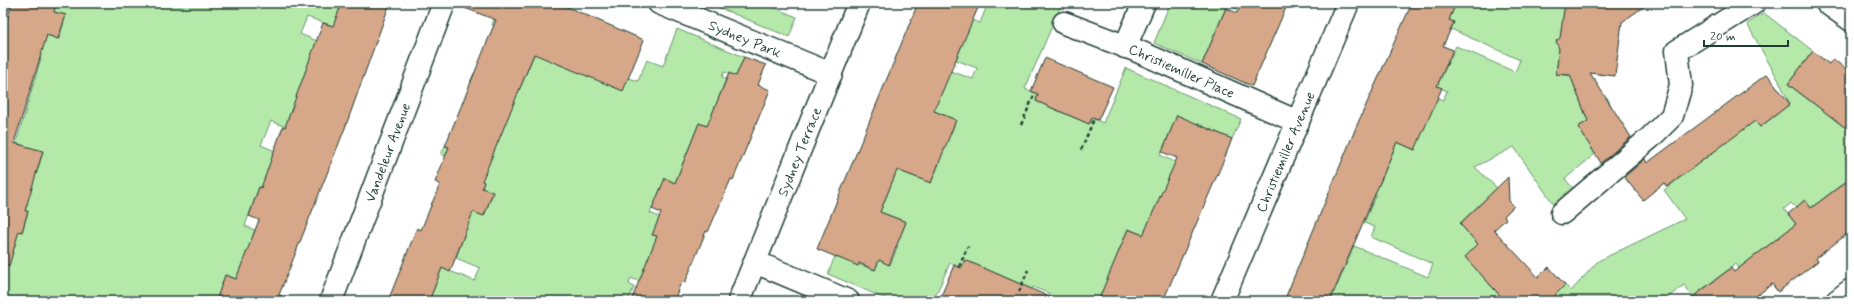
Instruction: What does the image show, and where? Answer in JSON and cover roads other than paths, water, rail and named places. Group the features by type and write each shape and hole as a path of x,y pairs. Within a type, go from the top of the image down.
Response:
{"street":[{"name":"Vandeleur Avenue","path":"331,301 444,3"},
{"name":"Sydney Park","path":"659,3 831,74"},
{"name":"Sydney Terrace","path":"739,301 859,3"},
{"path":"1125,47 1144,3"},
{"name":"Christiemiller Avenue","path":"1222,301 1348,3"},
{"path":"1562,213 1651,137 1672,116 1681,85 1677,51 1754,3"},
{"path":"1828,3 1851,20"},
{"name":"Christiemiller Place","path":"1064,23 1125,47 1298,122"},
{"path":"755,262 848,301"},
{"path":"1837,301 1851,290"}]}
